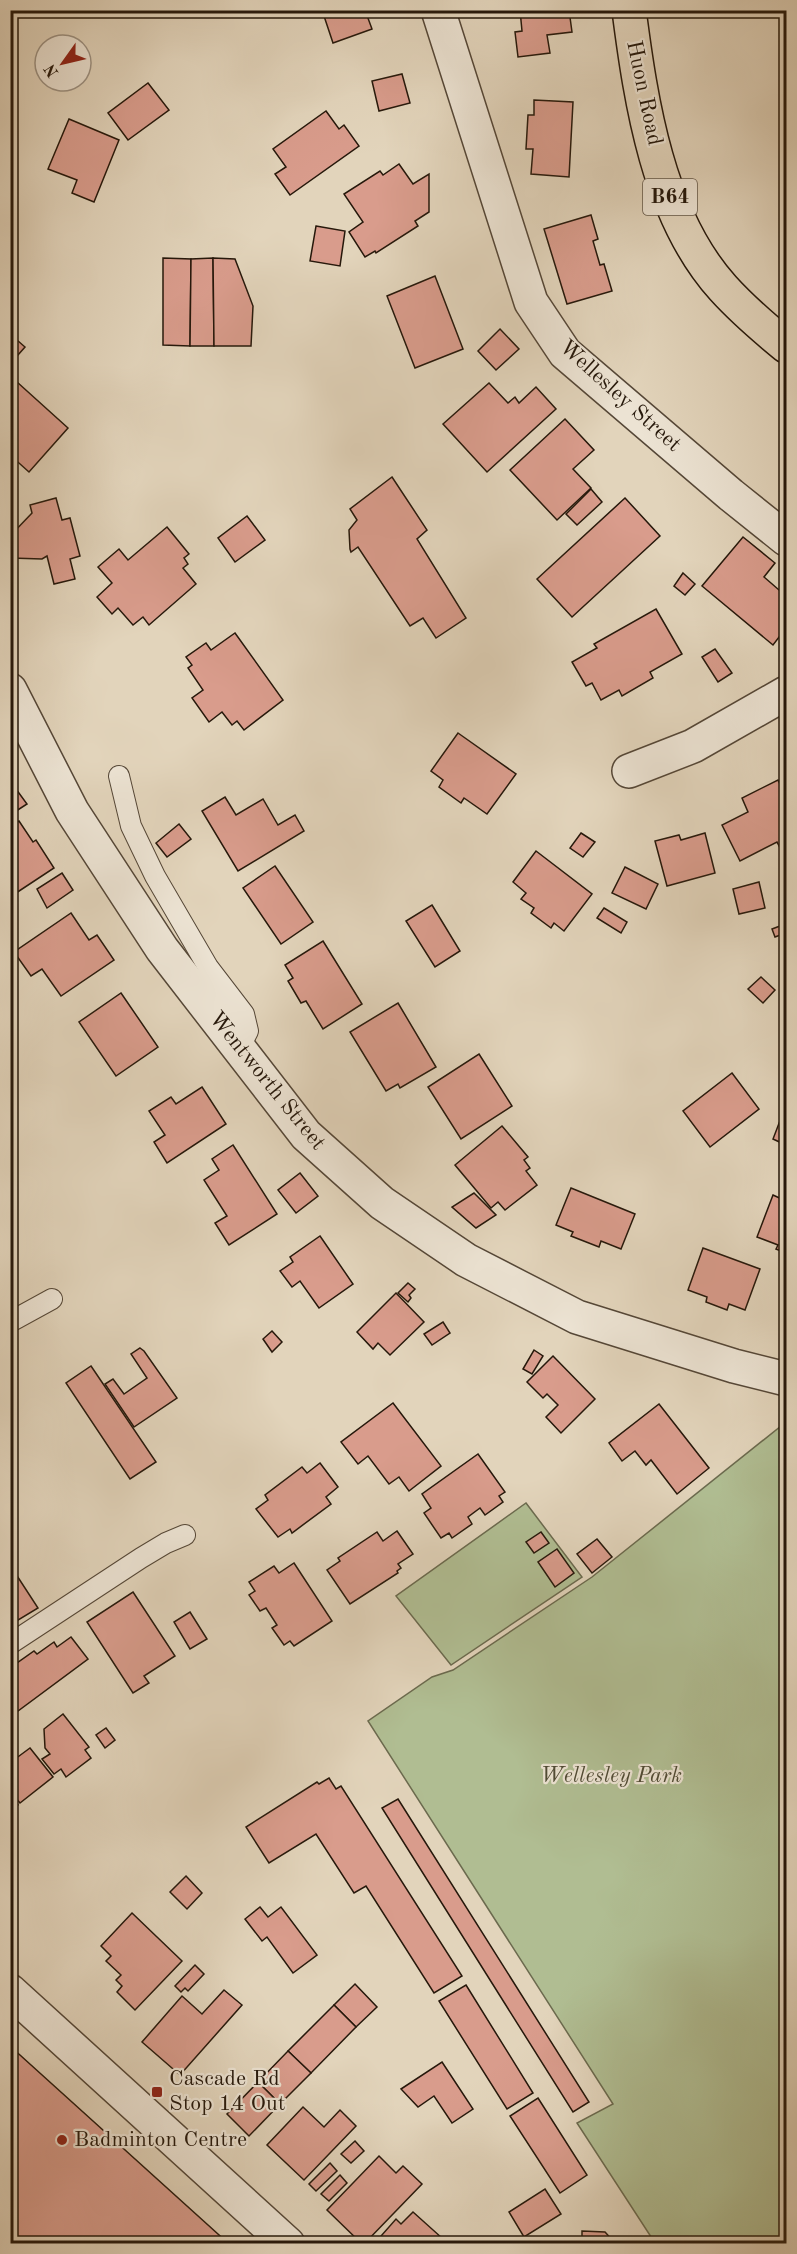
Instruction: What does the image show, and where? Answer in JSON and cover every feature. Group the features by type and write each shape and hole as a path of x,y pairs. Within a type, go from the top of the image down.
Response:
{"main road":[{"name":"Huon Road","path":"628,10 645,108 667,190 681,225 702,261 722,287 753,319 786,346"}],"street":[{"name":"Wellesley Street","path":"438,10 531,302 565,353 786,539"},
{"name":"Wentworth Street","path":"10,690 72,811 162,949 306,1135 382,1203 466,1260 577,1317 786,1380"},
{"path":"629,771 693,746 786,693"},
{"path":"10,1991 288,2244"}],"lane":[{"path":"119,776 131,826 155,876 208,967 244,1014 248,1031 239,1048"},
{"path":"10,1322 52,1299"},
{"path":"10,1644 141,1558 185,1535"}],"green space":[{"name":"Wellesley Park","path":"786,1422 786,2243 655,2243 577,2123 613,2104 368,1721 432,1677 453,1670 592,1577"},
{"path":"526,1503 582,1577 451,1665 396,1596"}],"building":[{"path":"322,10 365,10 372,29 333,43"},
{"path":"520,10 569,10 572,32 547,35 550,53 518,57 515,32 522,31"},
{"path":"402,74 410,103 379,111 372,81"},
{"path":"148,83 169,110 128,140 108,113"},
{"path":"534,100 573,102 569,177 531,174 533,149 526,149 528,115 534,115"},
{"path":"326,111 339,129 344,125 359,146 290,195 275,174 286,167 273,149"},
{"path":"69,119 119,140 94,202 72,193 77,180 48,169"},
{"path":"399,164 413,184 429,174 429,212 415,221 418,226 376,253 375,251 365,257 349,232 363,222 344,194 380,171 383,175"},
{"path":"591,215 598,239 593,241 600,265 604,264 612,291 567,304 544,229"},
{"path":"316,226 345,231 340,266 310,261"},
{"path":"163,258 191,259 190,346 163,345"},
{"path":"213,258 214,346 190,346 191,259"},
{"path":"213,258 235,259 253,306 251,346 214,346"},
{"path":"435,276 463,349 415,368 387,296"},
{"path":"500,329 519,349 496,370 478,351"},
{"path":"10,334 25,347 10,364"},
{"path":"17,382 68,428 29,472 10,455 10,389"},
{"path":"489,383 508,403 515,397 519,403 536,387 556,409 487,472 443,424"},
{"path":"565,419 594,450 573,469 591,488 557,520 510,470"},
{"path":"392,477 427,530 417,539 466,618 436,638 423,618 410,626 358,547 351,552 350,549 349,530 357,520 350,509"},
{"path":"591,489 602,502 577,525 566,514"},
{"path":"56,498 62,520 70,518 80,556 70,559 75,579 54,584 47,556 42,559 11,558 10,536 32,513 30,505"},
{"path":"625,498 660,536 572,617 537,579"},
{"path":"247,516 265,540 235,562 218,538"},
{"path":"167,527 189,554 184,558 188,564 183,568 196,584 149,625 143,617 133,625 118,608 112,614 97,597 112,583 98,567 119,549 128,560"},
{"path":"743,537 775,563 764,577 786,596 786,628 773,645 702,586"},
{"path":"683,573 695,584 685,595 674,586"},
{"path":"656,609 682,654 650,672 653,678 622,696 619,690 601,700 592,683 586,686 572,662 597,648 594,644"},
{"path":"235,633 283,700 244,730 237,721 232,725 222,712 209,722 192,698 203,690 188,668 192,665 186,657 206,643 211,650"},
{"path":"715,649 732,673 718,682 702,657"},
{"path":"458,733 516,774 487,814 464,798 461,803 439,787 443,780 431,771"},
{"path":"778,780 786,797 786,860 777,842 740,861 722,825 748,812 742,798"},
{"path":"16,789 27,804 10,815 10,793"},
{"path":"225,797 236,815 263,799 278,825 295,815 304,831 238,871 202,811"},
{"path":"19,821 33,842 36,840 54,868 10,897 10,826"},
{"path":"179,824 191,839 167,857 156,843"},
{"path":"581,833 595,842 583,857 570,848"},
{"path":"705,833 715,873 667,886 655,841 679,835 681,840"},
{"path":"536,851 592,894 564,931 554,923 551,928 531,913 534,908 521,899 526,893 513,882"},
{"path":"275,866 313,922 281,944 243,888"},
{"path":"625,867 658,884 646,909 612,893"},
{"path":"62,873 73,890 47,908 37,889"},
{"path":"759,882 765,908 739,914 733,889"},
{"path":"432,905 460,951 435,967 406,921"},
{"path":"604,908 627,922 621,933 597,918"},
{"path":"71,913 89,940 97,935 114,960 61,996 42,969 31,976 14,952"},
{"path":"780,926 783,934 775,937 772,929"},
{"path":"323,941 362,1004 323,1029 306,1001 301,1003 288,981 293,978 285,965"},
{"path":"761,977 775,990 763,1003 748,989"},
{"path":"121,993 158,1047 116,1076 79,1022"},
{"path":"398,1003 436,1067 400,1088 398,1084 386,1091 350,1032"},
{"path":"479,1054 512,1106 461,1139 428,1087"},
{"path":"732,1073 759,1109 710,1147 683,1111"},
{"path":"202,1087 226,1124 167,1163 154,1142 165,1135 149,1111 171,1097 176,1104"},
{"path":"786,1105 786,1145 773,1139"},
{"path":"502,1126 528,1157 524,1160 530,1168 526,1171 537,1185 505,1210 498,1202 491,1208 455,1165"},
{"path":"233,1145 277,1214 229,1245 215,1223 227,1216 204,1180 219,1170 212,1159"},
{"path":"300,1173 318,1196 296,1213 278,1190"},
{"path":"571,1188 635,1214 621,1249 601,1241 599,1247 571,1236 573,1232 556,1225"},
{"path":"474,1193 496,1215 476,1228 452,1207"},
{"path":"773,1195 786,1201 786,1253 776,1249 778,1245 757,1237"},
{"path":"320,1236 353,1284 319,1308 300,1281 292,1287 280,1271 293,1262 290,1257"},
{"path":"703,1248 760,1269 745,1310 729,1304 727,1310 706,1302 707,1297 688,1290"},
{"path":"408,1283 415,1289 409,1295 411,1298 408,1302 398,1293"},
{"path":"396,1293 424,1322 390,1355 378,1343 373,1349 357,1332"},
{"path":"443,1322 450,1333 432,1345 424,1334"},
{"path":"272,1331 282,1342 272,1352 263,1339"},
{"path":"140,1348 177,1398 134,1427 105,1384 113,1379 124,1394 147,1378 131,1354"},
{"path":"534,1350 543,1356 532,1374 523,1369"},
{"path":"553,1356 595,1399 561,1433 546,1417 558,1405 547,1394 543,1398 527,1382"},
{"path":"91,1366 156,1462 130,1479 66,1383"},
{"path":"393,1403 441,1466 409,1491 399,1477 389,1484 368,1456 358,1464 341,1442"},
{"path":"659,1404 709,1468 677,1494 651,1460 646,1465 635,1451 622,1461 609,1443"},
{"path":"478,1454 505,1492 499,1496 503,1502 485,1515 480,1508 468,1517 472,1524 452,1538 449,1533 441,1538 424,1513 431,1508 422,1494"},
{"path":"320,1463 338,1487 326,1497 331,1504 292,1533 290,1529 278,1537 256,1509 268,1500 265,1495 302,1467 307,1473"},
{"path":"397,1531 413,1554 398,1564 401,1568 397,1571 398,1573 350,1604 327,1570 340,1561 338,1558 377,1532 383,1541"},
{"path":"541,1532 549,1543 534,1553 526,1542"},
{"path":"597,1539 612,1557 592,1573 577,1554"},
{"path":"557,1549 574,1573 555,1587 538,1562"},
{"path":"294,1563 332,1621 294,1646 290,1641 284,1645 272,1628 277,1625 266,1608 260,1611 249,1595 255,1591 249,1582 274,1566 279,1573"},
{"path":"10,1565 38,1608 10,1625"},
{"path":"133,1592 175,1656 144,1676 149,1683 133,1693 87,1622"},
{"path":"190,1612 207,1639 190,1649 174,1622"},
{"path":"71,1637 88,1659 18,1711 12,1704 10,1705 10,1668 34,1651 37,1654 54,1642 57,1647"},
{"path":"63,1714 89,1747 85,1750 91,1758 66,1777 61,1769 54,1774 42,1759 50,1754 45,1748 44,1729"},
{"path":"106,1728 115,1740 105,1748 96,1735"},
{"path":"30,1748 53,1777 20,1803 10,1791 10,1773 17,1769 11,1762"},
{"path":"329,1778 336,1789 341,1786 462,1976 434,1993 366,1886 354,1893 316,1834 269,1863 246,1827 317,1782 319,1784"},
{"path":"10,1796 18,1805 10,1811"},
{"path":"398,1799 589,2102 573,2112 382,1808"},
{"path":"186,1876 202,1893 187,1909 170,1892"},
{"path":"260,1907 268,1917 281,1907 317,1955 293,1973 267,1937 262,1941 245,1919"},
{"path":"132,1913 182,1961 135,2010 117,1992 122,1986 116,1980 121,1975 106,1961 111,1956 101,1946"},
{"path":"195,1965 204,1974 188,1991 185,1988 181,1992 175,1986"},
{"path":"355,1984 377,2007 356,2027 334,2005"},
{"path":"466,1985 533,2093 507,2109 439,2001"},
{"path":"224,1990 242,2005 180,2075 142,2042 182,1996 202,2014"},
{"path":"334,2005 356,2027 311,2073 288,2051"},
{"name":"Badminton Centre","path":"10,2046 229,2244 21,2244 10,2234"},
{"path":"288,2051 311,2073 280,2104 258,2082"},
{"path":"442,2062 473,2109 452,2123 434,2096 418,2107 401,2089"},
{"path":"258,2082 280,2104 249,2136 227,2114"},
{"path":"538,2098 587,2175 560,2193 510,2116"},
{"path":"303,2107 324,2127 340,2110 356,2126 304,2180 267,2145"},
{"path":"355,2141 364,2151 351,2163 341,2154"},
{"path":"379,2156 396,2173 403,2166 422,2184 362,2244 327,2210"},
{"path":"330,2163 337,2171 316,2191 309,2184"},
{"path":"340,2175 347,2183 329,2201 321,2194"},
{"path":"545,2189 561,2214 524,2237 509,2212"},
{"path":"413,2212 442,2238 438,2244 374,2244 396,2219 401,2224"},
{"path":"582,2231 605,2232 616,2244 582,2244"}],"place":[{"name":"Cascade Rd Stop 14 Out","path":"157,2092"},
{"name":"Badminton Centre","path":"62,2140"}]}
